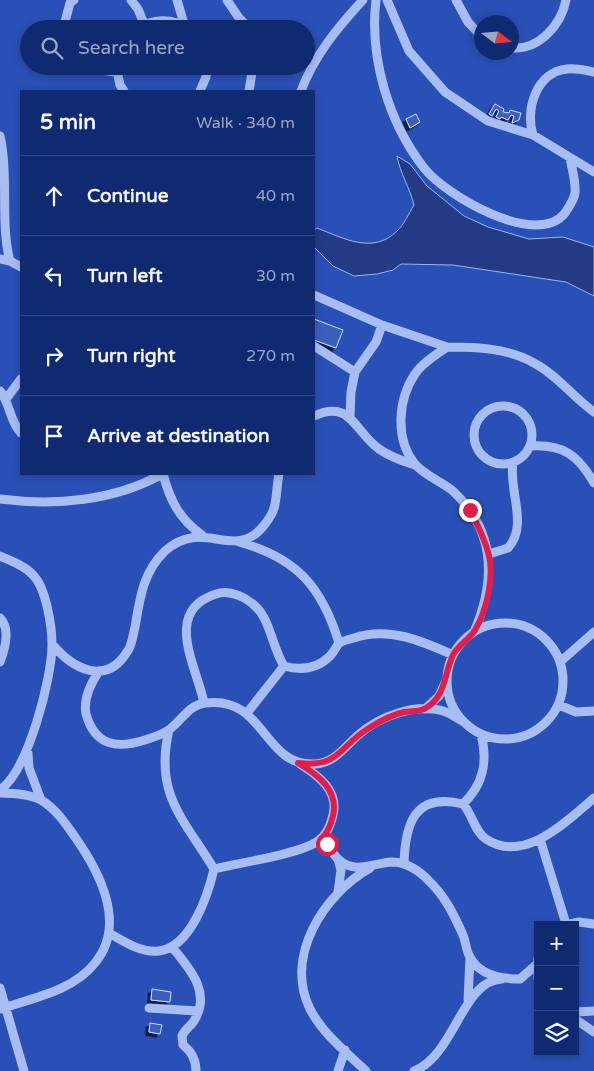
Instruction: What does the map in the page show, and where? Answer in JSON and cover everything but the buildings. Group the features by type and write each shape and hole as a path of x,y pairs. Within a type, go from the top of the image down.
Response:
{"street":[{"path":"65,20 70,3 74,0"},
{"path":"131,0 138,9 139,20"},
{"path":"177,0 183,20"},
{"path":"227,0 241,20"},
{"path":"315,58 336,30 363,0"},
{"path":"376,0 375,36 380,70 393,115 402,135 425,170 464,201 486,212 516,222 552,223 571,206 575,193 570,158"},
{"path":"387,0 409,51 445,92 488,121 533,135 594,172"},
{"path":"456,0 468,22 474,28"},
{"path":"519,47 533,44 548,34 558,22 566,0"},
{"path":"533,135 529,122 531,102 538,88 551,74 566,69 594,72"},
{"path":"118,75 124,90"},
{"path":"200,90 206,75"},
{"path":"249,90 252,75"},
{"path":"301,90 306,75"},
{"path":"0,136 2,158 0,232 2,248 10,261"},
{"path":"0,259 10,261 20,266"},
{"path":"315,296 382,326 447,347 482,348 509,353 534,362 594,412"},
{"path":"350,416 351,392 355,372 376,342 382,326"},
{"path":"315,347 355,372"},
{"path":"415,465 402,434 400,414 405,394 415,373 447,347"},
{"path":"6,399 20,380"},
{"path":"0,391 6,399 20,431"},
{"path":"500,406 519,411 530,426 532,436 530,446 526,453 513,462 494,463 478,451 474,432 482,415 500,406"},
{"path":"315,416 338,411 350,416 362,434 379,449 394,458 415,465 453,492 470,510 489,554 490,574 487,595 474,632"},
{"path":"530,446 545,445 563,450 575,457 594,483"},
{"path":"489,554 508,548 517,533 517,512 511,474 513,462"},
{"path":"0,499 49,501 106,496 141,486 160,475"},
{"path":"162,475 179,516 202,535"},
{"path":"239,542 258,534 268,519 275,506 279,475"},
{"path":"52,644 64,658 80,669 99,671 115,666 128,652 146,575 160,556 183,539 202,535 261,548 295,569 321,597 329,612 339,643"},
{"path":"0,556 34,575 45,596 52,644 44,695 28,749 14,776 0,792"},
{"path":"204,703 195,668 188,654 185,637 187,620 195,606 206,598 218,593 234,594 248,600 259,609 267,624 276,653 284,666 308,669 331,655 339,643 369,633 410,637 453,655"},
{"path":"0,618 4,622 6,635 0,662"},
{"path":"298,763 324,764 336,756 358,734 392,715 425,709 445,712 481,734 499,740 517,739 534,732 548,721 559,705 563,691 564,676 560,662 546,640 525,626 508,623 490,625 474,632 462,642 453,655 447,678 439,696 425,709"},
{"path":"560,662 594,632"},
{"path":"247,713 284,666"},
{"path":"99,671 92,682 85,708 95,733 115,745 129,745 156,737 169,730 192,708 204,703 235,706 258,722 284,756 314,773 333,795 334,809 331,824 322,838 303,848 214,869"},
{"path":"447,678 448,694 462,721"},
{"path":"559,705 576,712 594,711"},
{"path":"109,934 140,948 159,951 172,947 186,934 199,912 208,891 214,869 180,818 170,797 164,772 164,750 169,730"},
{"path":"463,804 476,788 484,767 486,752 481,734"},
{"path":"28,749 29,768 41,800"},
{"path":"0,792 14,793 41,800 70,829 97,870 104,891 109,934 96,962 80,979 68,986 3,1008"},
{"path":"404,864 405,840 412,818 420,808 435,801 463,804 470,812 477,830 487,840 504,845 522,846 540,839 594,798"},
{"path":"322,838 338,859 341,870 338,892"},
{"path":"540,839 565,921"},
{"path":"338,859 357,868 370,868 393,862 404,864 417,870 442,894 463,936 470,958 468,1000"},
{"path":"366,1071 320,1024 310,1008 303,972 309,937 323,910 338,892 358,875 370,868"},
{"path":"579,922 594,924"},
{"path":"172,947 200,986 194,1021 182,1036 183,1045 189,1050 196,1064 196,1071"},
{"path":"470,958 487,973 509,979"},
{"path":"414,1071 431,1061 443,1046 468,1000 488,982 520,979 534,965"},
{"path":"0,988 3,1008 24,1071"},
{"path":"149,1008 197,1011"},
{"path":"579,1012 594,1010"},
{"path":"579,1022 594,1032"},
{"path":"338,1071 345,1050"}],"shaded area":[{"path":"0,0 594,0 594,1071 0,1071"},
{"path":"397,156 410,164 427,186 464,216 488,227 529,239 563,237 594,247 594,296 566,282 453,265 401,264 393,270 377,274 354,276 333,266 315,248 315,229 317,228 347,240 358,242 378,242 388,238 400,228 414,205"}],"route":[{"path":"327,844 322,838 331,824 334,809 333,795 314,773 298,763 324,764 336,756 358,734 392,715 425,709 439,696 447,678 453,655 462,642 474,632 482,615 487,595 490,574 489,554 470,510"}]}
